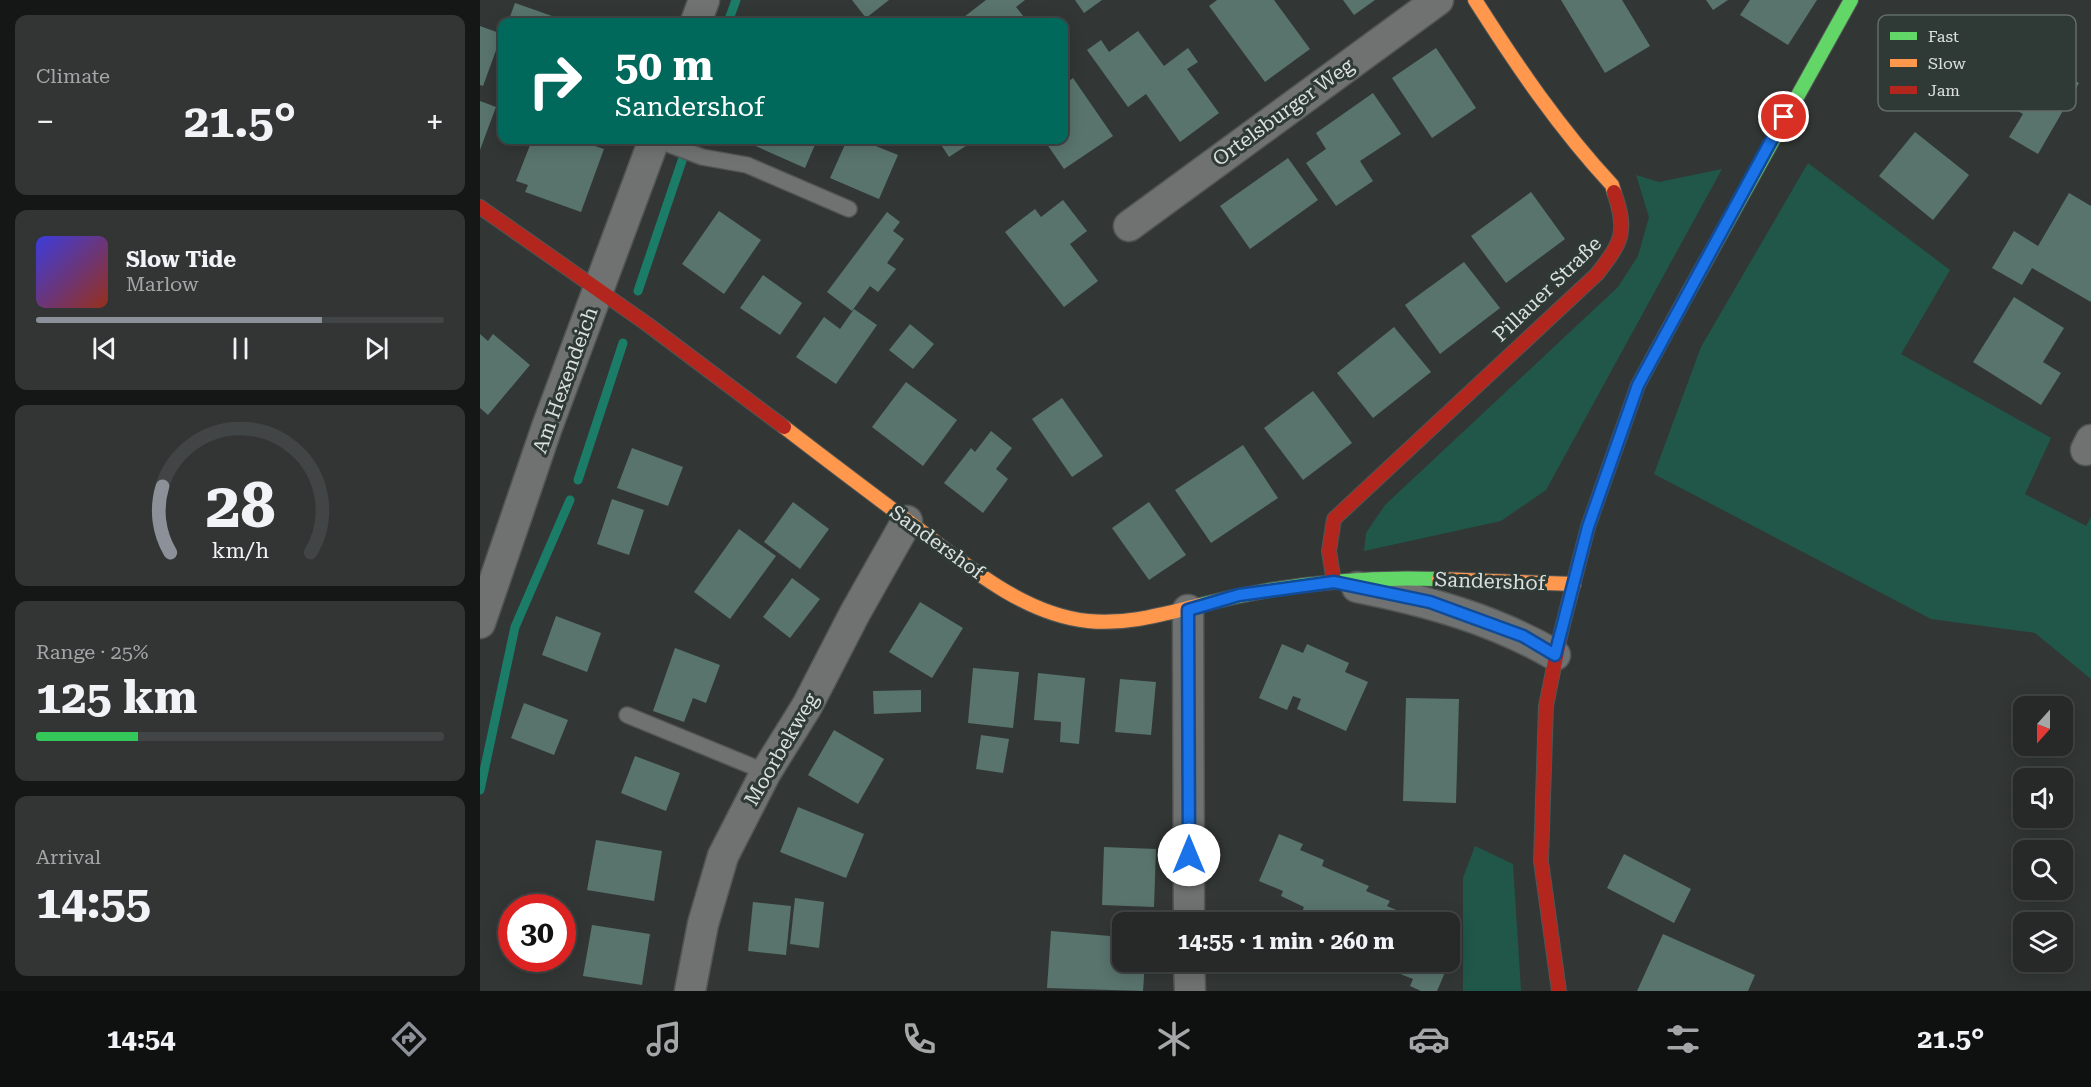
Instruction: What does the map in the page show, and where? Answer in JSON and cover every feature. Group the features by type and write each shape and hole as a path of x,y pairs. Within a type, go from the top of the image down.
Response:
{"street":[{"path":"697,18 704,0"},
{"name":"Ortelsburger Weg","path":"1129,226 1438,0"},
{"name":"Pillauer Straße","path":"1334,582 1329,551 1334,519 1597,274 1618,247 1623,217 1612,185 1575,145 1528,83 1475,0"},
{"path":"1559,991 1550,941 1541,839 1546,706 1555,655 1588,527 1638,385 1773,136 1851,0"},
{"name":"Am Hexendeich","path":"480,623 597,290 661,144"},
{"name":"Sandershof","path":"480,207 597,290 995,584 1022,600 1053,613 1088,621 1134,621 1188,610 1239,595 1334,582 1408,578 1574,584"},
{"name":"Moorbekweg","path":"690,991 703,924 723,856 766,772 807,706 855,613 907,521"},
{"name":"Sandershof","path":"1334,582 1430,602 1523,636 1555,655"},
{"path":"1188,610 1189,912"},
{"path":"1189,972 1190,991"}],"lane":[{"path":"667,144 702,157 747,165 849,209"},
{"path":"627,715 766,772"}],"green space":[{"path":"1808,163 1950,270 1901,354 2051,438 2025,494 2086,526 2091,517 2091,679 2035,633 1931,619 1654,474 1701,347"},
{"path":"1722,169 1546,490 1501,521 1364,551 1366,533 1385,505 1618,287 1638,256 1649,217 1636,175 1659,182"},
{"path":"1475,846 1513,864 1521,991 1463,991 1463,878"}],"building":[{"path":"852,0 889,0 866,18"},
{"path":"986,0 1025,0 1016,7 1025,18 963,18"},
{"path":"1075,0 1102,0 1084,13"},
{"path":"1217,0 1274,0 1310,49 1265,82 1209,6"},
{"path":"1343,0 1375,0 1354,15"},
{"path":"1561,0 1622,0 1650,46 1605,73"},
{"path":"1706,0 1728,0 1713,10"},
{"path":"1750,0 1817,0 1788,45 1740,15"},
{"path":"515,3 552,16 551,18 509,18"},
{"path":"480,26 498,33 498,45 483,86 480,85"},
{"path":"1138,31 1164,66 1188,48 1198,62 1187,69 1219,113 1180,142 1146,94 1128,107 1087,50 1101,40 1109,52"},
{"path":"1436,48 1476,108 1432,138 1392,78"},
{"path":"1073,78 1113,136 1064,169 1047,144 1068,144 1068,82"},
{"path":"1373,93 1401,134 1360,161 1373,181 1336,206 1306,163 1326,149 1316,133"},
{"path":"480,101 496,107 480,150"},
{"path":"2018,111 2063,111 2038,154 2009,137 2023,114"},
{"path":"1915,132 1969,175 1933,220 1879,176"},
{"path":"530,144 589,144 604,149 581,212 525,192 528,185 516,181"},
{"path":"751,144 815,144 805,168"},
{"path":"845,144 871,144 898,155 879,199 830,178"},
{"path":"941,144 969,144 949,157"},
{"path":"1288,158 1318,200 1250,249 1220,206"},
{"path":"1531,192 1565,239 1506,283 1471,236"},
{"path":"2069,193 2091,206 2091,302 2032,268 2022,285 1992,268 2014,231 2038,246"},
{"path":"1063,200 1087,231 1070,244 1098,281 1064,307 1005,232 1035,209 1041,217"},
{"path":"719,211 761,240 724,294 682,264"},
{"path":"887,212 900,222 893,231 904,239 887,263 896,269 878,292 870,286 852,311 827,292"},
{"path":"1464,262 1500,308 1440,354 1405,305"},
{"path":"763,275 802,303 780,335 740,308"},
{"path":"2014,297 2064,328 2043,362 2061,373 2041,405 1973,362"},
{"path":"854,309 877,325 836,384 796,357 824,317 840,329"},
{"path":"910,324 934,344 913,369 889,350"},
{"path":"1394,327 1431,372 1373,418 1337,373"},
{"path":"480,334 488,341 493,334 530,365 488,415 480,408"},
{"path":"906,382 957,420 923,466 872,427"},
{"path":"1313,391 1352,443 1303,480 1264,428"},
{"path":"1062,398 1103,456 1072,477 1032,419"},
{"path":"991,431 1012,448 996,469 1008,479 983,513 944,483 971,448 975,452"},
{"path":"1243,445 1278,498 1211,543 1175,490"},
{"path":"632,448 683,467 668,506 617,488"},
{"path":"612,499 644,510 629,555 597,544"},
{"path":"793,502 829,529 800,569 764,542"},
{"path":"1149,502 1186,555 1149,580 1112,528"},
{"path":"739,529 776,556 730,619 694,592"},
{"path":"792,578 820,599 790,638 763,617"},
{"path":"920,602 963,628 932,678 889,652"},
{"path":"556,616 601,633 587,672 542,655"},
{"path":"1282,644 1303,653 1307,644 1349,663 1345,672 1368,682 1346,731 1297,709 1301,699 1293,696 1287,710 1259,698"},
{"path":"675,648 720,665 706,703 693,698 684,722 653,711"},
{"path":"973,668 1019,672 1013,728 968,723"},
{"path":"1038,673 1085,678 1079,744 1060,742 1061,722 1034,720"},
{"path":"1120,679 1156,682 1151,735 1115,732"},
{"path":"921,690 921,712 874,714 873,691"},
{"path":"1406,698 1459,699 1456,803 1403,801"},
{"path":"524,703 568,720 554,755 511,738"},
{"path":"834,730 884,759 858,804 808,775"},
{"path":"981,735 1009,739 1003,773 976,769"},
{"path":"635,756 680,773 666,811 621,793"},
{"path":"798,807 864,834 846,878 780,852"},
{"path":"1279,834 1303,844 1300,850 1324,860 1322,866 1369,886 1366,891 1390,901 1387,906 1401,912 1302,912 1304,907 1281,896 1283,891 1259,881"},
{"path":"596,840 662,851 654,901 587,890"},
{"path":"1104,847 1156,849 1154,907 1102,905"},
{"path":"1624,854 1691,889 1674,923 1607,888"},
{"path":"795,898 824,902 819,948 790,944"},
{"path":"753,902 791,906 786,955 748,951"},
{"path":"592,925 650,934 642,985 583,976"},
{"path":"1051,931 1112,936 1112,972 1144,972 1143,991 1047,988"},
{"path":"1663,934 1755,975 1748,991 1637,991"},
{"path":"1395,972 1445,972 1437,991 1421,991 1410,986 1413,979"}],"waterway":[{"path":"729,18 736,0"},
{"path":"638,291 688,144"},
{"path":"578,480 623,343"},
{"path":"480,790 515,627 570,500"}],"traffic: fast":[{"path":"1688,293 1851,0"},
{"path":"1200,605 1259,592 1318,583 1409,578 1439,579"}],"traffic: slow":[{"path":"1475,0 1539,96 1612,185 1614,192"},
{"path":"1561,632 1588,527 1638,385 1688,293"},
{"path":"784,427 990,582 1038,608 1062,616 1102,622 1145,618 1200,605"},
{"path":"1439,579 1574,584"}],"traffic: jam":[{"path":"1334,582 1329,551 1334,519 1597,274 1617,245 1620,236 1621,217 1614,192"},
{"path":"480,207 647,324 784,427"},
{"path":"1559,991 1541,861 1546,706 1561,632"}],"route":[{"path":"1189,855 1188,610 1239,595 1334,582 1430,602 1523,636 1555,655 1588,527 1638,385 1784,117"}]}
